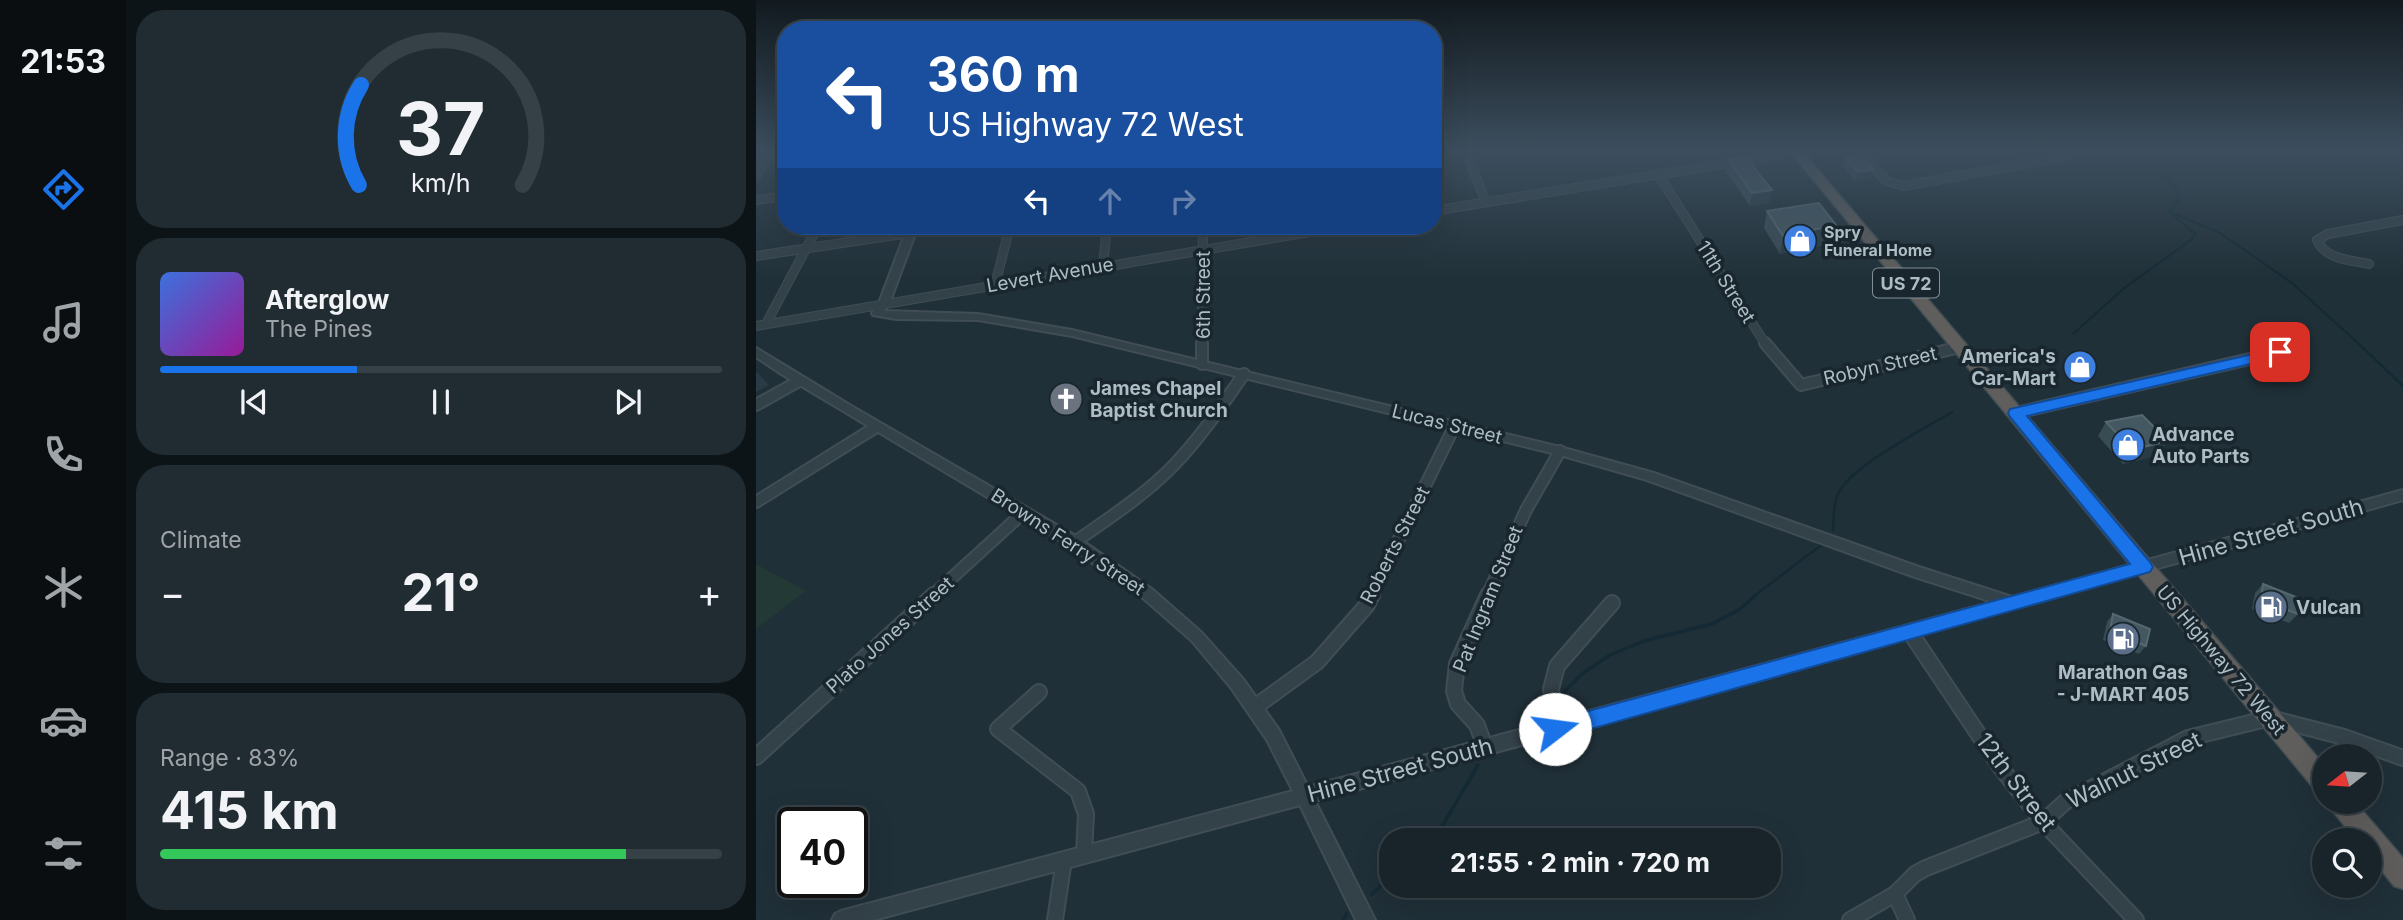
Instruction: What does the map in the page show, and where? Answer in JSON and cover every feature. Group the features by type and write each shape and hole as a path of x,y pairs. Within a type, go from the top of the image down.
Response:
{"highway":[{"name":"US Highway 72 West","path":"1835,193 2312,769"},
{"path":"2350,814 2403,877"}],"street":[{"path":"1482,193 1486,202"},
{"path":"1442,209 1542,193"},
{"name":"11th Street","path":"1670,193 1767,346 1801,385"},
{"path":"756,200 777,197"},
{"path":"2370,264 2332,256 2323,251 2317,240 2328,234 2403,220"},
{"path":"761,325 813,235"},
{"path":"756,256 884,235"},
{"path":"884,304 910,235"},
{"path":"995,285 1008,235"},
{"path":"1103,266 1106,235"},
{"name":"6th Street","path":"1202,363 1203,235"},
{"name":"Levert Avenue","path":"761,325 1272,235"},
{"name":"Lucas Street","path":"884,304 877,313 896,316 958,316 1016,322 1202,363 1560,451 1650,476 1917,572 2013,603"},
{"name":"Robyn Street","path":"1801,385 1960,347"},
{"name":"Browns Ferry Street","path":"756,352 876,428 1075,542 1134,582 1168,610 1201,643 1255,707 1273,735 1366,920"},
{"path":"2016,413 2280,352"},
{"path":"1075,542 1130,503 1170,469 1187,452 1244,374"},
{"path":"756,405 799,381"},
{"name":"Roberts Street","path":"1255,707 1317,662 1367,605 1455,425"},
{"path":"756,502 876,428"},
{"name":"Pat Ingram Street","path":"1485,747 1477,724 1458,704 1454,691 1457,664 1526,510 1560,451"},
{"name":"Hine Street South","path":"841,920 1555,729 2403,495"},
{"name":"Plato Jones Street","path":"756,757 1024,512"},
{"path":"1555,729 1550,685 1557,666 1612,603"},
{"name":"12th Street","path":"1910,632 2001,768 2043,822 2136,920"},
{"path":"1039,692 998,729 1078,791 1086,803 1084,854"},
{"path":"2270,719 2344,737 2403,758"},
{"name":"Walnut Street","path":"1850,920 1895,894 1915,874 1926,868 2043,822 2065,802 2188,738 2270,719"},
{"path":"1055,920 1064,860"},
{"path":"1895,894 1907,920"}],"green space":[{"path":"756,564 806,591 756,629"}],"building":[{"path":"1819,203 1836,225 1783,236 1767,211"},
{"path":"2142,415 2168,441 2132,450 2106,422"},
{"path":"2263,584 2301,599 2298,614 2261,600"},
{"path":"2113,614 2150,629 2146,646 2110,631"}],"waterway":[{"path":"2177,193 2179,198 2170,212 2220,233 2292,283 2360,345"},
{"path":"2073,334 2123,289 2192,239 2195,234 2172,214"},
{"path":"2358,343 2403,386"},
{"path":"1833,530 1836,501 1847,482 1890,448 1952,412"},
{"path":"1754,596 1824,543"},
{"path":"1562,711 1559,697 1582,674 1610,655 1644,641 1712,624 1740,609 1756,595"},
{"path":"1441,828 1478,765"},
{"path":"1372,894 1379,888"},
{"path":"1343,920 1347,913"}],"place":[{"name":"Spry Funeral Home","path":"1800,241"},
{"name":"America's Car-Mart","path":"2080,367"},
{"name":"James Chapel Baptist Church","path":"1066,399"},
{"name":"Advance Auto Parts","path":"2128,445"},
{"name":"Vulcan","path":"2271,607"},
{"name":"Marathon Gas - J-MART 405","path":"2123,639"}],"route":[{"path":"1555,729 2144,567 2016,413 2280,352"}]}
